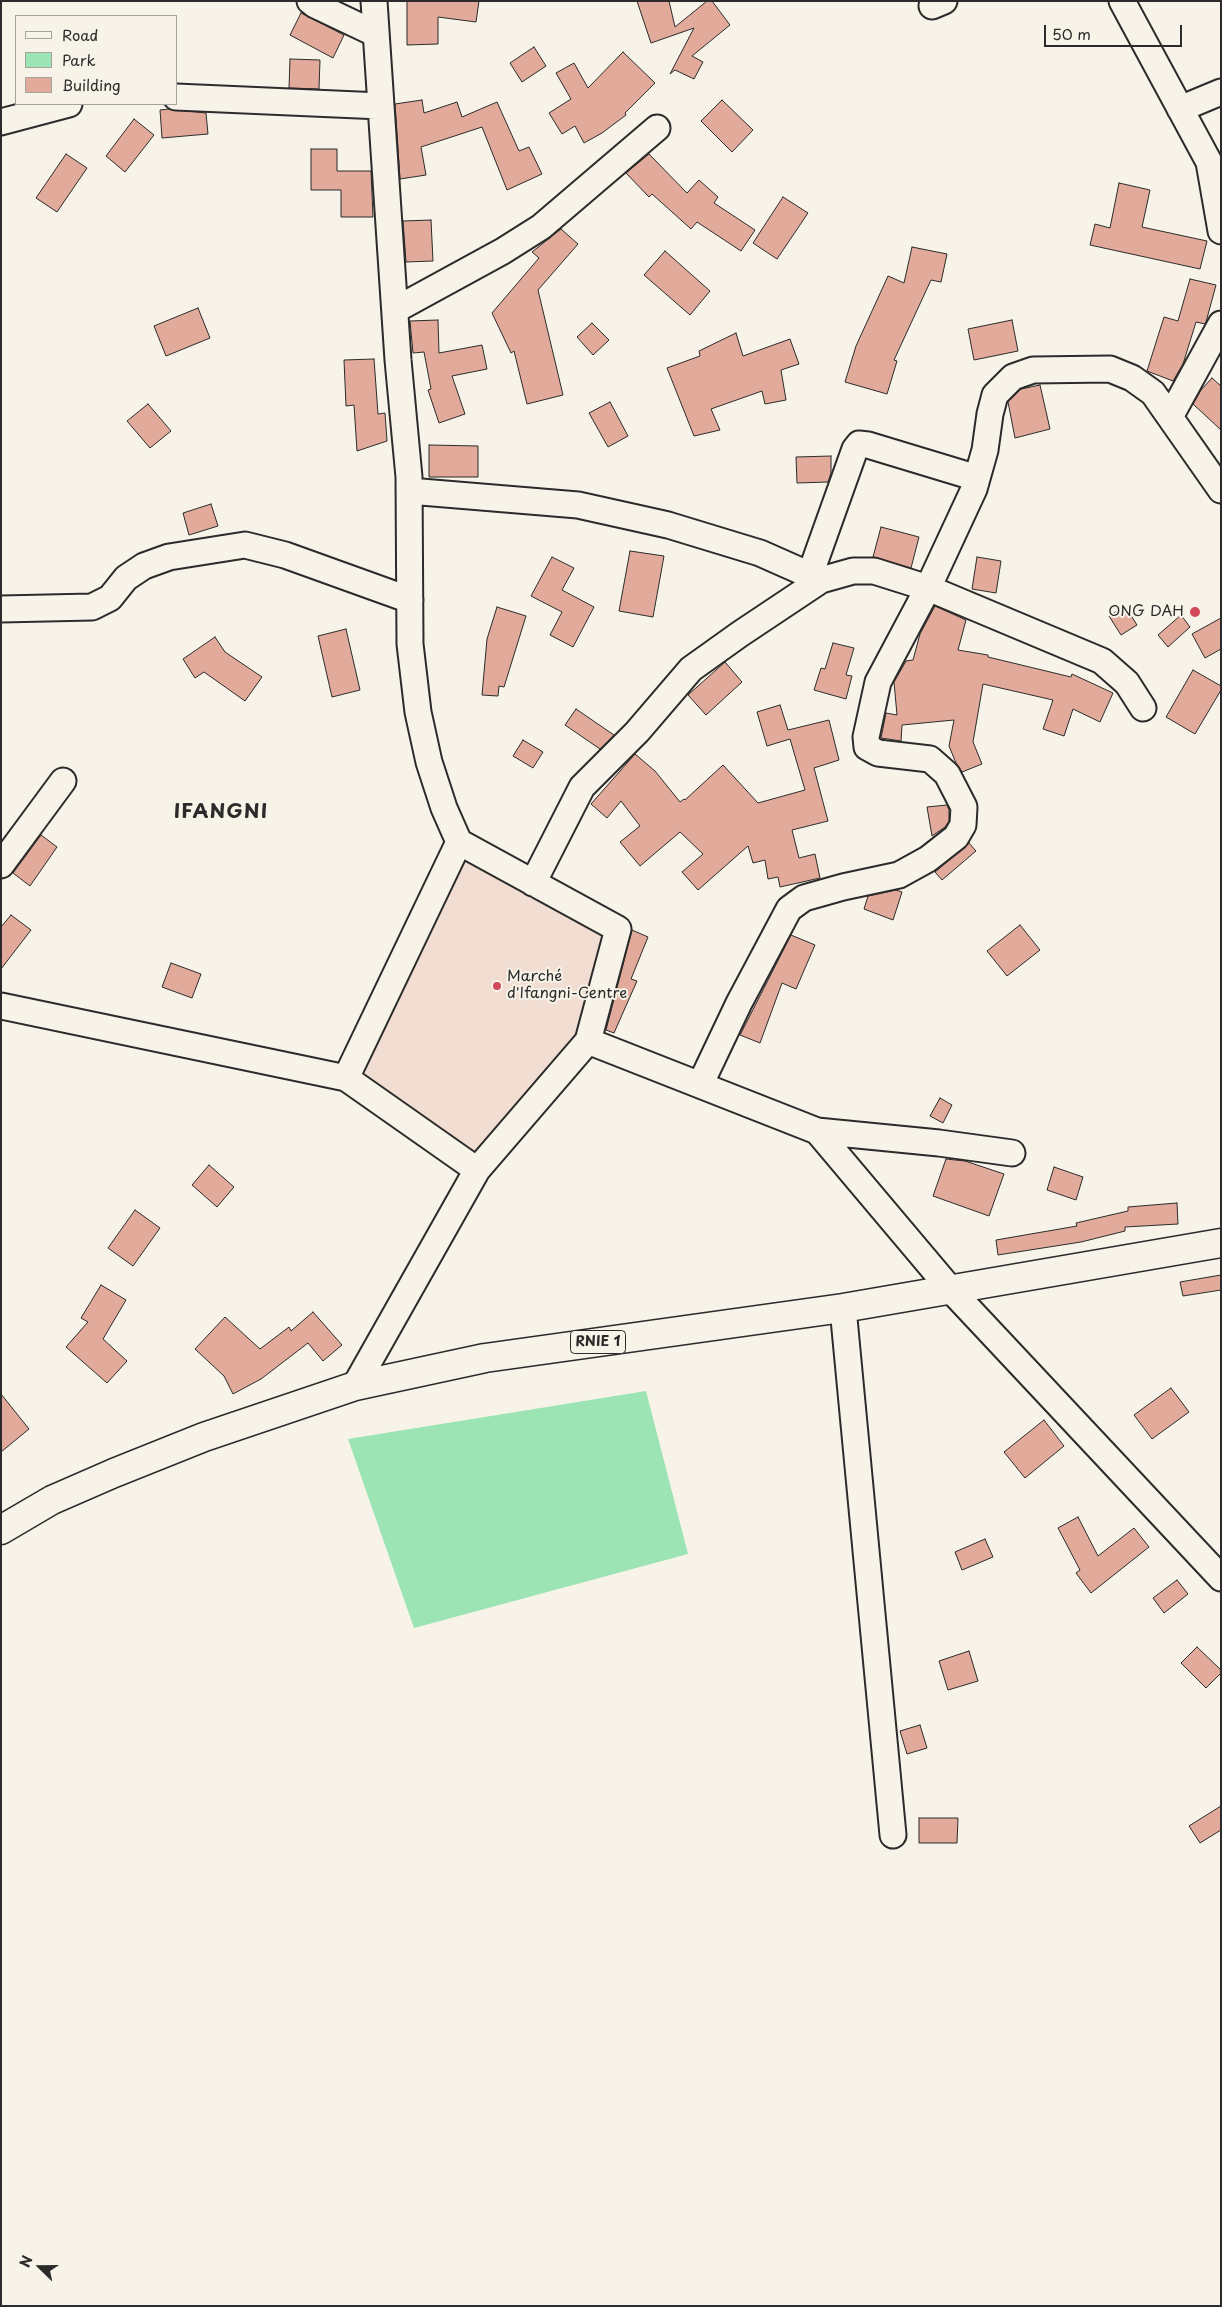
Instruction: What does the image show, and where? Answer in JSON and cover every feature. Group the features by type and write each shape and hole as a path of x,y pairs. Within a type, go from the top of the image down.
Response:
{"highway":[{"name":"RNIE 1","path":"1,1530 52,1500 114,1473 204,1437 355,1386 485,1358 843,1308 1221,1243"}],"street":[{"path":"310,1 314,5 376,34"},
{"path":"355,1386 477,1170 588,1041 618,929 459,842 444,808 429,762 418,712 410,644 409,491 374,1"},
{"path":"1122,1 1209,162 1221,231"},
{"path":"1180,109 1221,92"},
{"path":"178,97 381,106"},
{"path":"1,122 65,105"},
{"path":"395,310 503,251 541,227 657,128"},
{"path":"1170,417 1221,324"},
{"path":"700,1085 739,1002 789,909 804,898 843,887 899,875 928,859 956,837 964,825 964,807 947,774 930,759 878,753 868,747 866,737 878,682 928,588 977,478 995,395 1013,377 1033,370 1110,369 1132,378 1153,394 1221,490"},
{"path":"815,578 855,450 859,444 868,445 977,478"},
{"path":"409,491 578,505 677,528 760,554 815,578"},
{"path":"1,609 92,607 110,598 126,578 144,566 169,557 245,545 285,555 410,600"},
{"path":"533,883 582,788 637,732 692,669 815,578 853,571 874,571 928,588 1102,661 1127,682 1143,708"},
{"path":"1,865 63,781"},
{"path":"346,1078 459,842"},
{"path":"1,1006 346,1078 477,1170"},
{"path":"588,1041 818,1131 939,1143 1012,1153"},
{"path":"818,1131 951,1290 1221,1578"},
{"path":"843,1308 893,1835"}],"shaded area":[{"name":"Marché d'Ifangni-Centre","path":"463,852 609,932 581,1040 477,1162 356,1074"}],"green space":[{"path":"646,1391 688,1554 414,1628 348,1439"}],"building":[{"path":"407,1 479,1 476,22 438,17 438,44 407,45"},
{"path":"637,1 669,1 675,27 707,1 712,1 730,25 692,56 703,62 694,79 675,70 670,74 694,28 651,43"},
{"path":"301,13 344,35 333,58 290,35"},
{"path":"534,47 546,66 522,82 510,63"},
{"path":"623,52 655,83 625,113 626,115 602,133 584,143 575,126 562,134 549,113 571,99 556,73 574,63 588,88"},
{"path":"290,59 320,60 319,89 289,88"},
{"path":"422,100 424,113 457,102 462,117 497,102 519,151 529,147 542,174 507,190 482,127 421,147 426,175 400,179 395,104"},
{"path":"722,100 753,130 732,152 701,121"},
{"path":"169,109 206,113 208,134 162,138 160,110"},
{"path":"134,119 154,135 125,172 106,156"},
{"path":"311,149 337,149 337,171 371,171 373,217 341,217 341,190 311,190"},
{"path":"66,154 87,168 57,212 36,198"},
{"path":"649,154 687,193 699,180 718,197 714,203 755,230 741,251 697,222 691,229 652,194 649,197 626,173"},
{"path":"1119,183 1150,190 1142,227 1207,241 1200,269 1090,245 1095,224 1110,228"},
{"path":"783,197 808,213 777,259 753,243"},
{"path":"431,220 433,261 406,262 403,221"},
{"path":"561,229 578,244 538,290 563,395 527,404 514,351 511,353 492,313 539,258 532,252"},
{"path":"912,247 947,254 941,282 931,280 894,360 897,361 887,394 845,382 856,346 888,276 904,283"},
{"path":"665,251 710,291 690,315 644,275"},
{"path":"1190,279 1216,285 1206,322 1205,324 1196,322 1183,364 1173,381 1147,371 1164,317 1178,321"},
{"path":"198,308 210,338 166,356 154,326"},
{"path":"438,320 439,353 482,345 487,369 452,376 465,414 439,423 428,390 431,389 424,352 413,353 410,321"},
{"path":"1012,320 1018,351 974,360 968,329"},
{"path":"592,323 609,340 593,355 577,337"},
{"path":"736,333 743,356 790,339 799,364 781,370 786,400 765,404 762,391 711,409 720,430 694,436 667,368 700,356 699,351"},
{"path":"374,359 378,414 385,413 387,441 357,451 354,405 346,406 344,360"},
{"path":"1212,378 1221,386 1221,430 1193,404 1201,390"},
{"path":"1040,385 1050,429 1015,438 1008,402 1021,389"},
{"path":"610,402 628,436 608,447 589,413"},
{"path":"148,404 171,431 150,448 127,421"},
{"path":"429,445 478,446 478,477 429,477"},
{"path":"831,456 831,473 828,482 797,483 796,457"},
{"path":"211,504 218,526 189,535 183,513"},
{"path":"881,527 919,537 911,568 873,557"},
{"path":"630,551 664,556 653,617 619,611"},
{"path":"552,557 574,568 562,590 594,607 573,647 550,635 562,612 531,596"},
{"path":"977,557 1001,561 996,593 972,589"},
{"path":"935,606 966,620 958,650 988,655 988,657 1071,677 1072,674 1113,693 1100,722 1073,709 1064,736 1043,729 1053,700 983,684 973,742 982,764 962,772 956,763 949,746 954,720 902,725 901,741 881,738 886,713 897,715 894,682 906,661 913,660 920,634"},
{"path":"1125,606 1137,625 1121,635 1109,616"},
{"path":"497,607 526,616 504,687 499,686 498,696 482,695 487,639"},
{"path":"1181,615 1190,627 1168,647 1158,635"},
{"path":"1221,618 1221,649 1205,658 1192,634"},
{"path":"346,629 360,690 332,697 318,636"},
{"path":"215,637 225,652 262,677 245,701 204,672 195,678 183,659"},
{"path":"833,643 854,648 846,675 852,676 846,699 814,690 821,668 825,669"},
{"path":"725,662 742,682 706,715 688,695"},
{"path":"1193,670 1221,686 1221,690 1195,734 1166,717"},
{"path":"780,705 788,730 829,720 839,760 814,768 828,821 792,830 799,858 815,854 820,878 780,887 778,877 768,879 765,860 753,863 748,846 698,890 682,872 703,854 680,832 640,866 620,842 640,826 621,801 607,818 591,804 635,754 655,771 680,802 685,800 723,765 758,803 805,790 790,739 767,746 757,712"},
{"path":"576,709 614,735 600,749 565,725"},
{"path":"523,740 543,752 533,768 513,756"},
{"path":"947,805 949,821 945,827 932,836 927,807"},
{"path":"41,835 57,847 30,886 13,873"},
{"path":"969,843 976,851 942,880 935,872"},
{"path":"896,890 902,892 893,920 864,909 868,896"},
{"path":"11,915 31,930 1,969 1,927"},
{"path":"1020,925 1040,950 1007,976 987,951"},
{"path":"632,930 648,937 631,979 637,981 614,1033 606,1030"},
{"path":"791,935 815,945 796,989 782,983 760,1043 740,1035"},
{"path":"171,963 201,974 192,998 162,987"},
{"path":"940,1098 952,1105 943,1123 930,1116"},
{"path":"946,1159 965,1161 1004,1174 989,1216 933,1196"},
{"path":"209,1165 234,1187 217,1207 192,1185"},
{"path":"1054,1167 1083,1177 1076,1200 1047,1190"},
{"path":"1177,1203 1178,1224 1125,1227 1125,1231 1081,1242 998,1255 996,1240 1077,1226 1076,1223 1128,1211 1128,1207"},
{"path":"135,1210 160,1228 133,1266 108,1248"},
{"path":"1221,1275 1221,1290 1183,1296 1180,1282"},
{"path":"101,1285 126,1300 103,1339 127,1361 107,1383 66,1347 88,1322 81,1318"},
{"path":"313,1312 342,1345 323,1361 308,1343 261,1379 233,1394 224,1376 195,1349 225,1317 260,1349 289,1327 291,1331"},
{"path":"1171,1388 1189,1412 1152,1439 1134,1415"},
{"path":"1,1394 29,1429 1,1452"},
{"path":"1044,1420 1064,1446 1025,1478 1004,1452"},
{"path":"1078,1517 1098,1556 1134,1528 1149,1547 1091,1593 1076,1573 1080,1570 1058,1528"},
{"path":"985,1539 993,1557 962,1570 955,1552"},
{"path":"1177,1580 1188,1594 1164,1613 1153,1598"},
{"path":"1197,1647 1221,1670 1221,1673 1206,1688 1181,1663"},
{"path":"969,1651 978,1681 948,1690 939,1661"},
{"path":"920,1725 927,1748 907,1754 900,1731"},
{"path":"1221,1806 1221,1830 1200,1843 1189,1826"},
{"path":"919,1818 958,1818 957,1843 919,1843"}],"place":[{"name":"ONG DAH","path":"1195,612"},
{"name":"Marché d'Ifangni-Centre","path":"497,986"}],"district":[{"name":"IFANGNI","path":"221,812"}]}
